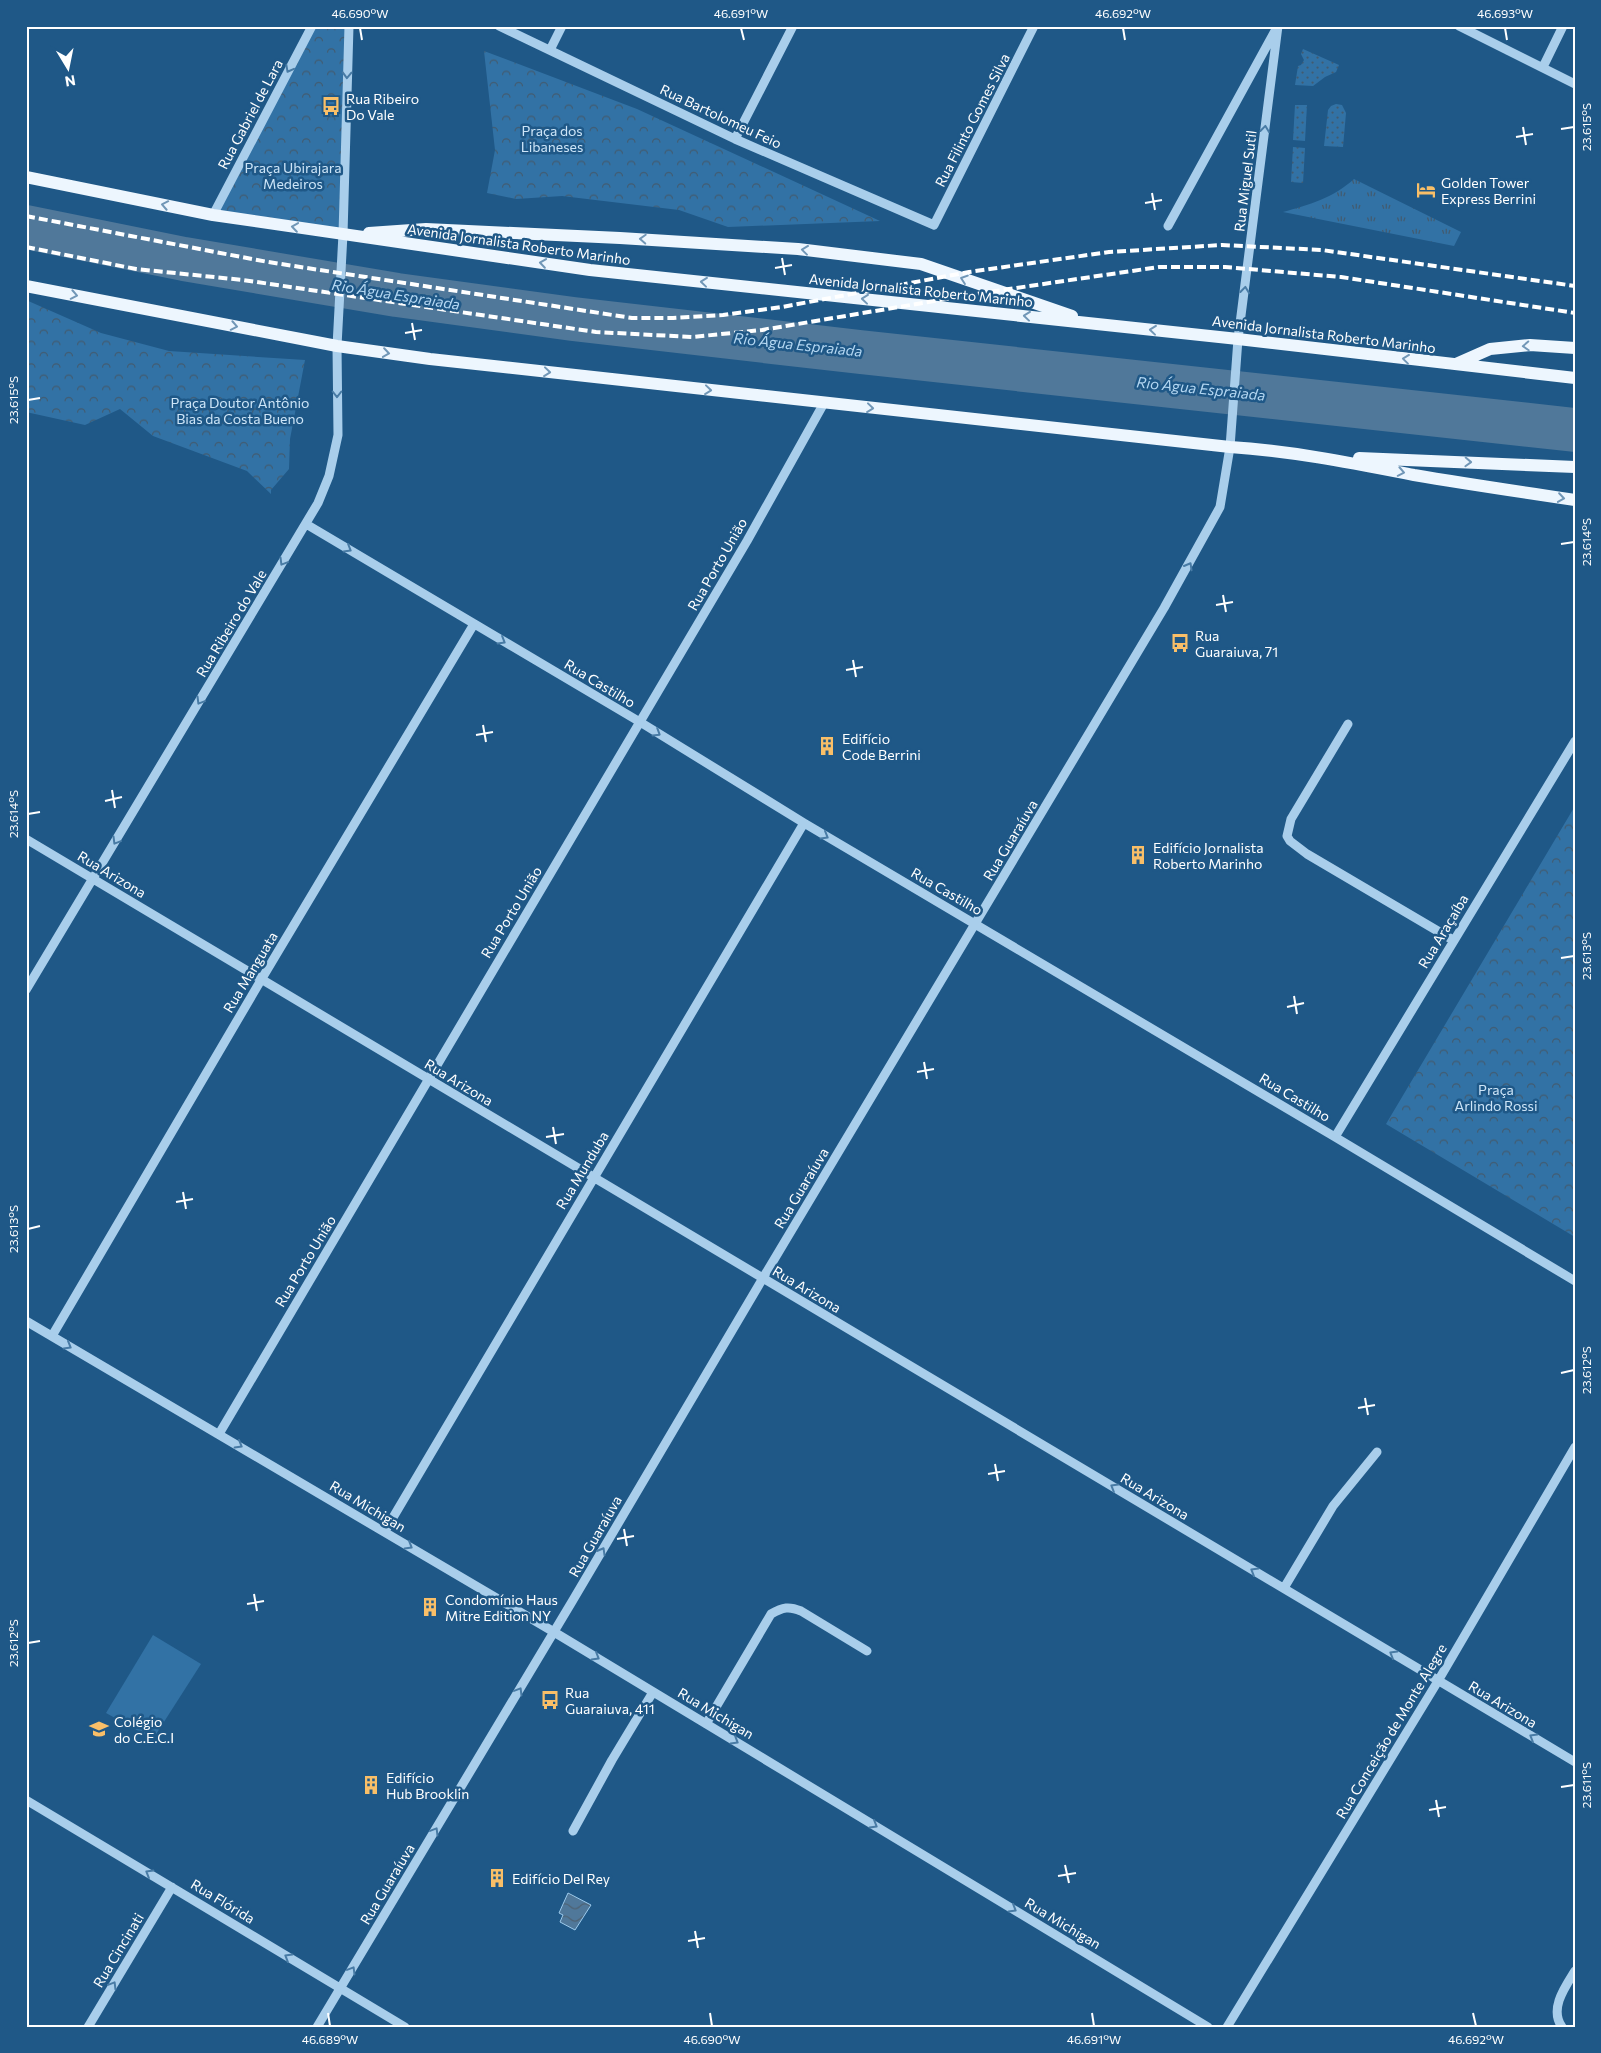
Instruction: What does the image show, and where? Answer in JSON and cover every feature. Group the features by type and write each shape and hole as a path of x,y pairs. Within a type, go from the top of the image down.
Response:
{"main road":[{"name":"Avenida Jornalista Roberto Marinho","path":"26,177 213,215 590,270 1238,339 1575,378"},
{"path":"343,234 426,229 798,249 920,264 1093,324"},
{"path":"26,286 337,346 430,359 1314,456 1575,467"},
{"path":"1454,365 1490,349 1530,345 1575,348"},
{"path":"1314,456 1484,487 1575,500"}],"street":[{"name":"Rua Gabriel de Lara","path":"213,215 312,26"},
{"path":"343,234 349,26"},
{"name":"Rua Bartolomeu Feio","path":"499,26 735,139 934,226"},
{"path":"550,50 562,26"},
{"path":"735,139 793,26"},
{"name":"Rua Filinto Gomes Silva","path":"934,226 1034,26"},
{"name":"Rua Miguel Sutil","path":"1168,226 1278,26"},
{"name":"Rua Miguel Sutil","path":"1238,339 1278,26"},
{"path":"1458,26 1575,84"},
{"path":"1543,67 1564,26"},
{"name":"Rua Ribeiro do Vale","path":"26,990 318,503 329,476 338,435 337,346 343,234"},
{"name":"Rua Guaraíuva","path":"318,2027 1202,542 1220,507 1230,447 1238,339"},
{"name":"Rua Porto União","path":"219,1434 747,541 824,403"},
{"name":"Rua Castilho","path":"306,524 640,722 804,823 1575,1281"},
{"name":"Rua Manguata","path":"52,1336 261,980 474,624"},
{"path":"1348,724 1291,819 1287,836 1290,841 1308,854 1453,940"},
{"name":"Rua Araçaíba","path":"1335,1137 1575,740"},
{"name":"Rua Munduba","path":"385,1531 804,823"},
{"name":"Rua Arizona","path":"26,839 1575,1762"},
{"name":"Rua Michigan","path":"26,1321 385,1531 1208,2027"},
{"name":"Rua Conceição de Monte Alegre","path":"1227,2027 1438,1681 1575,1447"},
{"path":"1284,1588 1333,1506 1377,1452"},
{"path":"706,1724 771,1614 781,1607 791,1607 801,1611 867,1651"},
{"path":"573,1831 612,1760 654,1692"},
{"name":"Rua Flórida","path":"26,1800 405,2027"},
{"name":"Rua Cincinati","path":"88,2027 172,1887"},
{"path":"1562,2027 1559,2022 1557,2009 1562,1993 1575,1971"}],"green space":[{"name":"Praça Ubirajara Medeiros","path":"315,26 347,26 341,232 218,213"},
{"path":"1303,49 1339,65 1336,72 1313,86 1295,85 1298,66 1304,60 1301,54"},
{"name":"Praça dos Libaneses","path":"484,51 637,109 880,221 728,227 679,210 562,196 516,199 487,193 495,150"},
{"path":"1336,104 1342,105 1346,113 1343,147 1324,146 1328,110"},
{"path":"1295,105 1307,105 1305,141 1293,140"},
{"path":"1293,147 1305,148 1303,183 1291,182"},
{"path":"1354,179 1461,232 1454,246 1283,212 1329,196"},
{"name":"Praça Doutor Antônio Bias da Costa Bueno","path":"26,300 101,333 169,351 305,360 290,439 289,469 271,490 271,494 247,471 153,436 120,409 85,425 26,412"},
{"name":"Praça Arlindo Rossi","path":"1575,806 1575,1237 1386,1124"},
{"path":"153,1635 201,1664 153,1739 106,1713"}],"water":[{"path":"568,1893 591,1905 575,1930 560,1922 563,1915 559,1913"}],"waterway":[{"name":"Rio Água Espraiada","path":"26,227 184,259 397,295 573,319 1575,430"}],"railway":[{"path":"26,216 268,262 632,318 723,315 782,307 969,272 1109,252 1222,245 1322,250 1575,286"},
{"path":"26,247 136,269 243,280 596,332 692,337 762,330 982,293 1159,267 1225,267 1341,277 1575,313"}],"place":[{"name":"Rua Ribeiro Do Vale","path":"331,106"},
{"name":"Golden Tower Express Berrini","path":"1426,190"},
{"name":"Rua Guaraiuva, 71","path":"1180,643"},
{"name":"Edifício Code Berrini","path":"827,746"},
{"name":"Edifício Jornalista Roberto Marinho","path":"1138,855"},
{"name":"Condomínio Haus Mitre Edition NY","path":"430,1607"},
{"name":"Rua Guaraiuva, 411","path":"550,1700"},
{"name":"Colégio do C.E.C.I","path":"99,1729"},
{"name":"Edifício Hub Brooklin","path":"371,1785"},
{"name":"Edifício Del Rey","path":"497,1878"}]}
